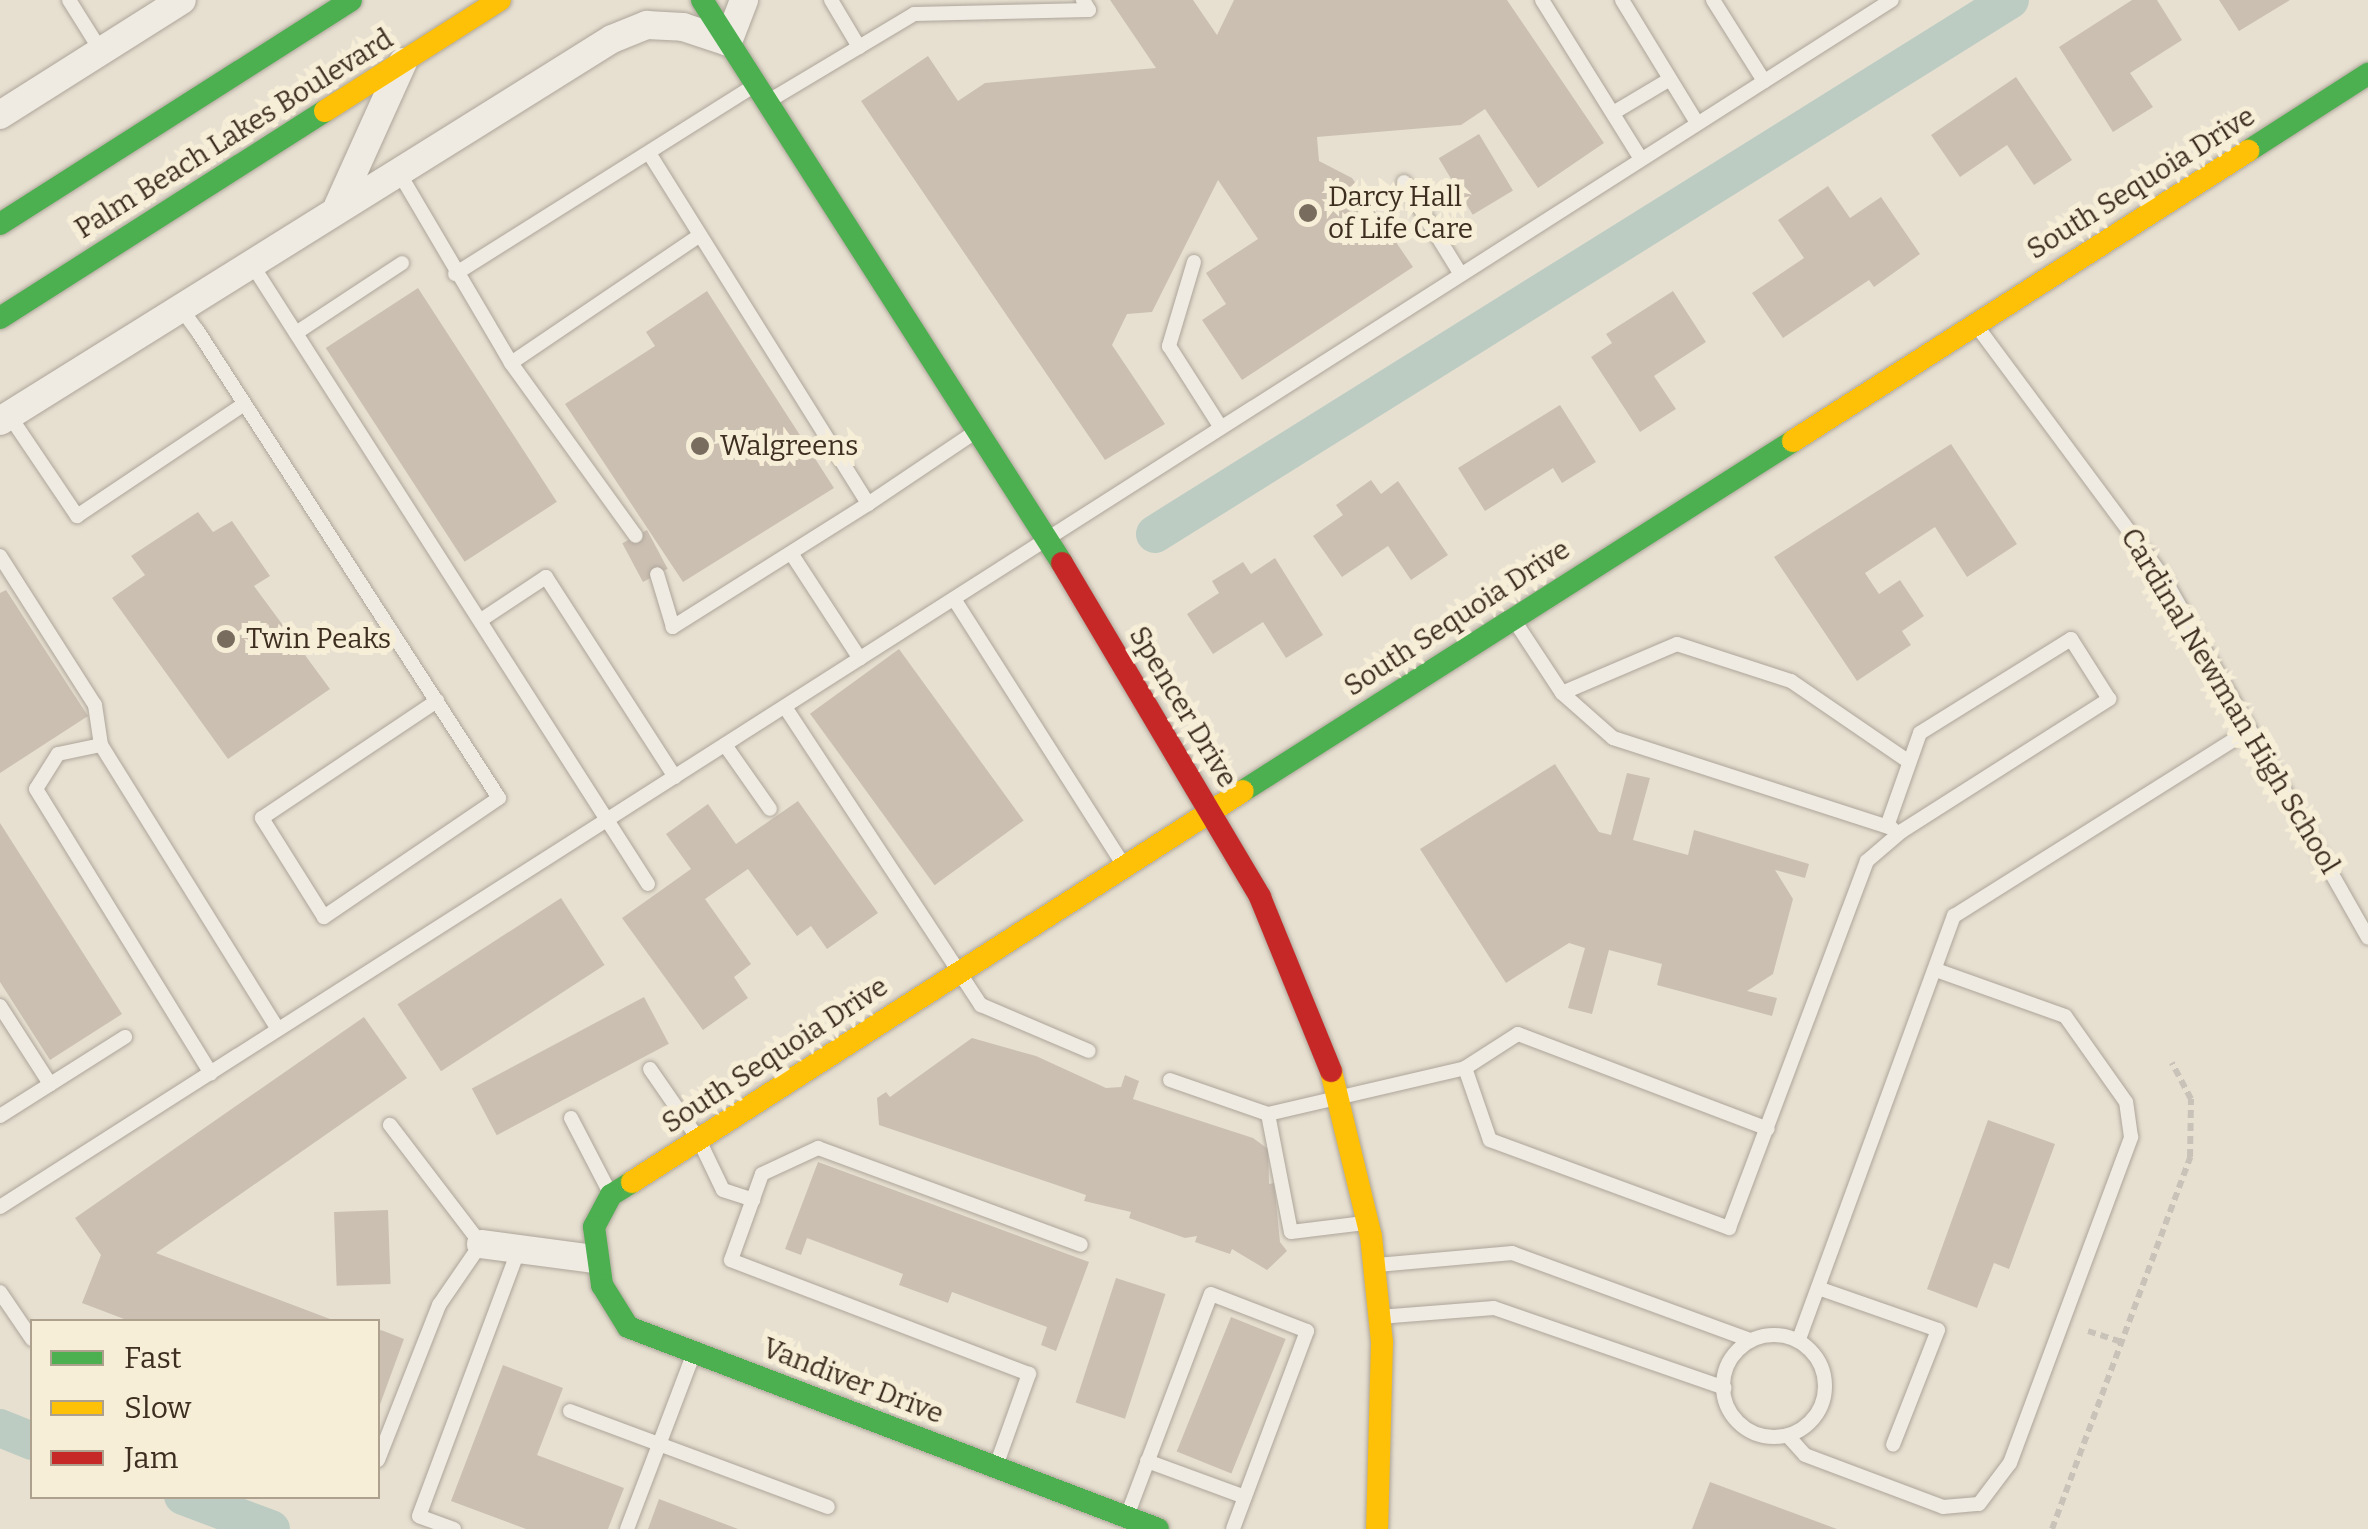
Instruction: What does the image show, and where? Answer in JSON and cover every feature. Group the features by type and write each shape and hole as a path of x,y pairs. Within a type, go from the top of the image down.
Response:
{"street":[{"path":"0,115 182,0"},
{"name":"Palm Beach Lakes Boulevard","path":"0,224 351,0"},
{"name":"Palm Beach Lakes Boulevard","path":"0,318 500,0"},
{"name":"Spencer Drive","path":"702,0 1048,539 1210,811 1290,962 1340,1096 1368,1222 1379,1317 1383,1450 1377,1529"},
{"path":"5,418 338,206 628,32 683,27 728,42 744,0"},
{"path":"338,206 403,62"},
{"name":"South Sequoia Drive","path":"611,1195 2368,74"},
{"name":"Vandiver Drive","path":"611,1195 594,1228 594,1259 628,1327 995,1467 1112,1519 1158,1529"},
{"path":"481,1244 594,1259"}],"lane":[{"path":"69,0 100,51"},
{"path":"832,0 859,47"},
{"path":"456,274 648,153 859,47 914,14 965,6 1089,10 1082,0"},
{"path":"1542,0 1642,159"},
{"path":"1622,0 1697,124"},
{"path":"1712,0 1764,81"},
{"path":"0,1208 211,1073 276,1026 675,777 1892,0"},
{"path":"1613,114 1670,79"},
{"path":"648,153 868,504"},
{"path":"397,170 511,363 636,536"},
{"path":"1404,182 1460,273"},
{"path":"511,363 700,235"},
{"path":"251,262 610,818 648,884"},
{"path":"1194,262 1169,346 1220,426"},
{"path":"296,332 402,264"},
{"path":"179,306 244,404 437,702 499,798 324,917 262,818 437,702"},
{"name":"Cardinal Newman High School","path":"1976,324 2162,575 2368,938"},
{"path":"5,418 76,516 244,404"},
{"path":"657,574 673,627 978,430"},
{"path":"792,553 860,659"},
{"path":"0,556 95,704 101,745 276,1026"},
{"path":"481,620 546,576 675,777"},
{"path":"954,599 1124,866"},
{"path":"1513,618 1562,694 1613,738 1902,831"},
{"path":"1465,1068 1490,1140 1728,1228 1867,861 1902,831 2108,699 2071,639 1920,734 1887,826"},
{"path":"1562,694 1677,644 1791,680 1908,762"},
{"path":"785,707 981,1006 1090,1051"},
{"path":"1799,1339 1954,916 2248,731"},
{"path":"101,745 58,754 36,789 211,1073"},
{"path":"725,745 770,809"},
{"path":"1788,1436 1805,1455 1943,1507 1979,1504 2010,1463 2131,1137 2126,1102 2064,1016 1936,970"},
{"path":"0,1006 50,1084"},
{"path":"1170,1080 1268,1114 1465,1068 1518,1034 1768,1129"},
{"path":"0,1116 125,1036"},
{"path":"650,1070 698,1140 724,1190 752,1200"},
{"path":"1268,1114 1291,1232 1368,1222"},
{"path":"571,1118 611,1195"},
{"path":"380,1455 439,1305 481,1244 390,1126"},
{"path":"995,1467 1029,1374 731,1260 762,1174 818,1148 1081,1246"},
{"path":"454,1529 418,1516 518,1250"},
{"path":"1374,1265 1512,1252 1750,1340"},
{"path":"1818,1288 1938,1330 1894,1446"},
{"path":"0,1292 30,1336"},
{"path":"1112,1519 1147,1461 1211,1294 1307,1331 1233,1529"},
{"path":"1379,1317 1494,1308 1725,1388"},
{"path":"1768,1333 1799,1339 1815,1354 1822,1392 1804,1426 1788,1436 1769,1440 1737,1424 1725,1388 1728,1370 1750,1340 1768,1333"},
{"path":"627,1529 695,1352"},
{"path":"570,1412 828,1507"},
{"path":"1147,1461 1245,1497"}],"path":[{"path":"2052,1529 2190,1157 2191,1099 2172,1062"},
{"path":"2088,1331 2121,1342"}],"building":[{"name":"Darcy Hall of Life Care","path":"1110,0 1193,0 1217,35 1234,0 1507,0 1604,143 1538,188 1485,109 1461,125 1317,137 1319,161 1352,178 1413,267 1242,380 1202,320 1226,304 1206,273 1258,239 1218,180 1152,312 1127,314 1112,345 1165,424 1105,460 861,101 928,56 958,101 985,83 1156,68"},
{"path":"2132,0 2157,0 2182,40 2130,73 2153,107 2113,132 2059,47"},
{"path":"2219,0 2290,0 2239,31"},
{"path":"2016,77 2072,160 2034,185 2007,145 1960,177 1931,135"},
{"path":"1479,134 1513,191 1473,215 1439,158"},
{"path":"1828,186 1850,218 1881,197 1920,254 1874,287 1869,280 1783,338 1752,293 1804,258 1778,220"},
{"path":"418,288 557,502 465,562 326,348"},
{"name":"Walgreens","path":"707,291 834,488 683,582 565,404 655,346 646,332"},
{"path":"1673,291 1706,342 1654,376 1676,409 1640,432 1591,357 1612,343 1606,334"},
{"path":"1560,405 1596,462 1562,483 1553,468 1485,511 1458,468"},
{"path":"1951,444 2017,544 1967,577 1935,527 1865,573 1879,594 1900,580 1924,616 1902,631 1911,645 1857,681 1774,557"},
{"path":"1371,480 1381,494 1398,481 1448,555 1411,580 1388,546 1342,577 1313,536 1343,515 1336,505"},
{"path":"198,512 213,532 232,521 270,576 254,586 330,689 228,759 112,598 145,575 131,556"},
{"path":"647,530 668,569 643,582 622,543"},
{"path":"1275,558 1323,635 1286,658 1263,622 1213,654 1187,614 1219,593 1212,581 1243,562 1251,574"},
{"path":"6,590 88,716 0,773 0,593"},
{"path":"899,649 1024,821 935,885 810,714"},
{"path":"1555,764 1599,832 1611,835 1627,773 1650,778 1633,840 1688,855 1694,830 1809,864 1805,878 1775,870 1793,899 1773,974 1747,991 1777,998 1772,1016 1657,985 1662,964 1609,950 1592,1014 1568,1008 1585,948 1569,943 1506,983 1420,849"},
{"path":"798,801 878,913 827,949 811,926 797,936 748,869 705,899 751,964 734,977 748,998 703,1030 622,918 691,869 666,834 708,804 736,844"},
{"path":"0,823 122,1014 50,1060 0,982"},
{"path":"561,898 605,965 441,1071 397,1004"},
{"path":"644,997 669,1044 497,1135 472,1089"},
{"path":"364,1017 407,1078 156,1253 330,1319 124,1319 82,1303 101,1255 75,1218"},
{"path":"972,1038 1036,1056 1106,1088 1121,1087 1125,1075 1139,1081 1133,1099 1253,1138 1268,1149 1269,1184 1274,1183 1280,1242 1287,1251 1267,1270 1232,1249 1230,1254 1195,1242 1197,1236 1185,1238 1129,1218 1131,1212 1084,1201 1086,1195 879,1125 877,1098 886,1092 890,1097"},
{"path":"1988,1120 2055,1144 2009,1269 1994,1263 1977,1308 1927,1289"},
{"path":"818,1162 1089,1262 1056,1351 1041,1345 1047,1327 952,1292 948,1303 899,1285 903,1274 807,1238 801,1255 785,1249"},
{"path":"388,1210 391,1284 337,1286 334,1212"},
{"path":"1116,1278 1165,1294 1125,1419 1076,1403"},
{"path":"1231,1317 1286,1339 1231,1474 1177,1451"},
{"path":"380,1331 404,1339 380,1405"},
{"path":"503,1365 563,1388 537,1455 624,1488 608,1529 526,1529 451,1501"},
{"path":"1710,1482 1837,1529 1692,1529"},
{"path":"659,1499 738,1529 648,1529"}],"waterway":[{"path":"1155,534 2010,0"},
{"path":"0,1428 30,1440"},
{"path":"191,1499 271,1529"}],"traffic: fast":[{"path":"0,224 351,0"},
{"path":"702,0 1062,563"},
{"path":"2248,151 2368,74"},
{"path":"0,318 325,111"},
{"path":"1243,791 1793,441"},
{"path":"632,1182 611,1195 594,1227 602,1285 628,1327 1158,1529"}],"traffic: slow":[{"path":"325,111 500,0"},
{"path":"1793,441 2248,151"},
{"path":"632,1182 1243,791"},
{"path":"1331,1071 1371,1236 1382,1342 1377,1529"}],"traffic: jam":[{"path":"1062,563 1260,897 1331,1071"}],"place":[{"name":"Darcy Hall of Life Care","path":"1308,213"},
{"name":"Walgreens","path":"700,446"},
{"name":"Twin Peaks","path":"226,639"}]}
